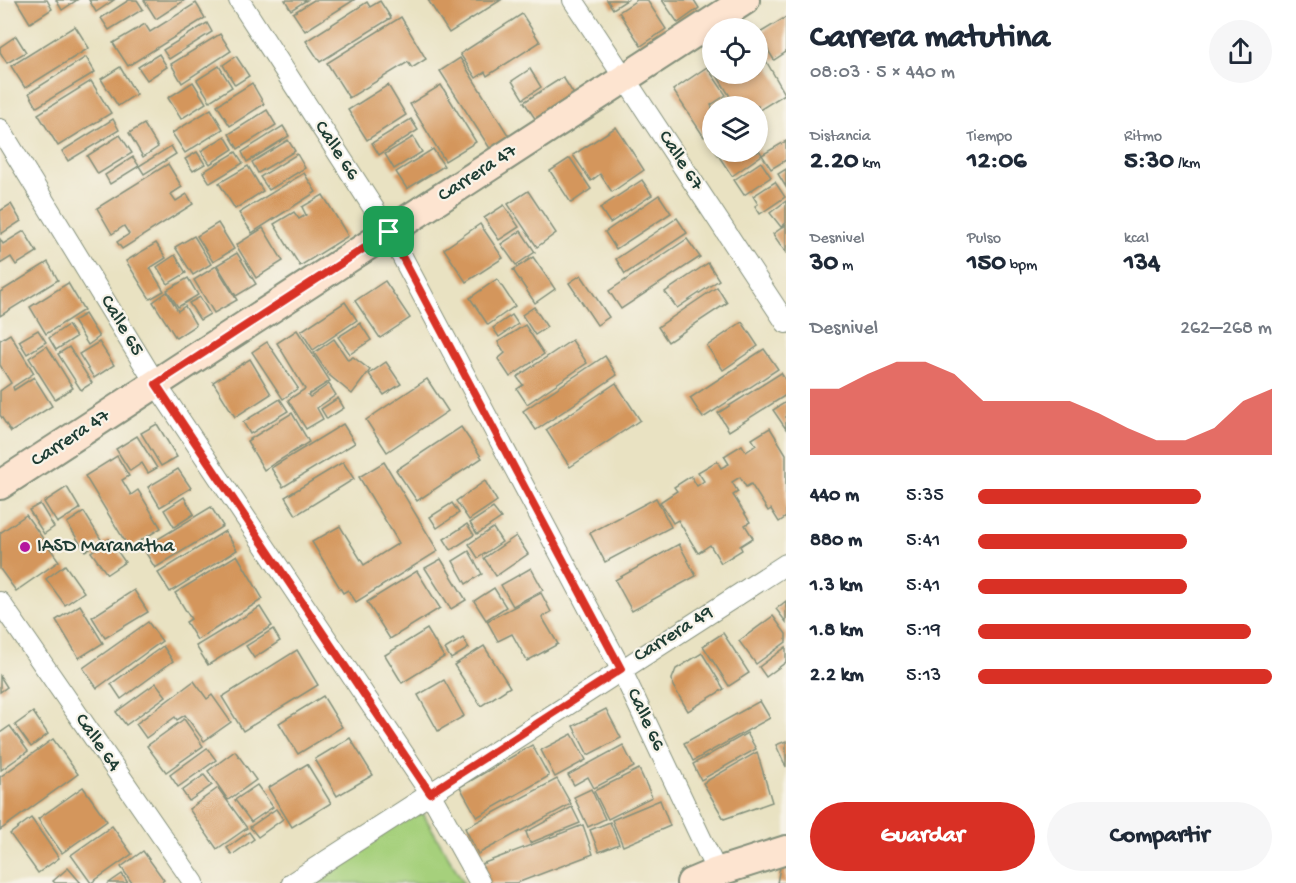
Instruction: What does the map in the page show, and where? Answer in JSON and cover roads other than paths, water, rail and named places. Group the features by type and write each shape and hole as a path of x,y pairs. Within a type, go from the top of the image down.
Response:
{"street":[{"name":"Calle 66","path":"239,0 389,232 621,669 716,877"},
{"name":"Calle 67","path":"573,0 786,322"},
{"name":"Carrera 47","path":"0,485 745,0"},
{"name":"Calle 65","path":"0,129 156,384 430,793 480,883"},
{"name":"Carrera 49","path":"292,883 786,564"},
{"name":"Calle 64","path":"0,602 194,883"},
{"path":"691,883 716,877 786,850"}],"place":[{"name":"IASD Maranatha","path":"25,547"}]}
